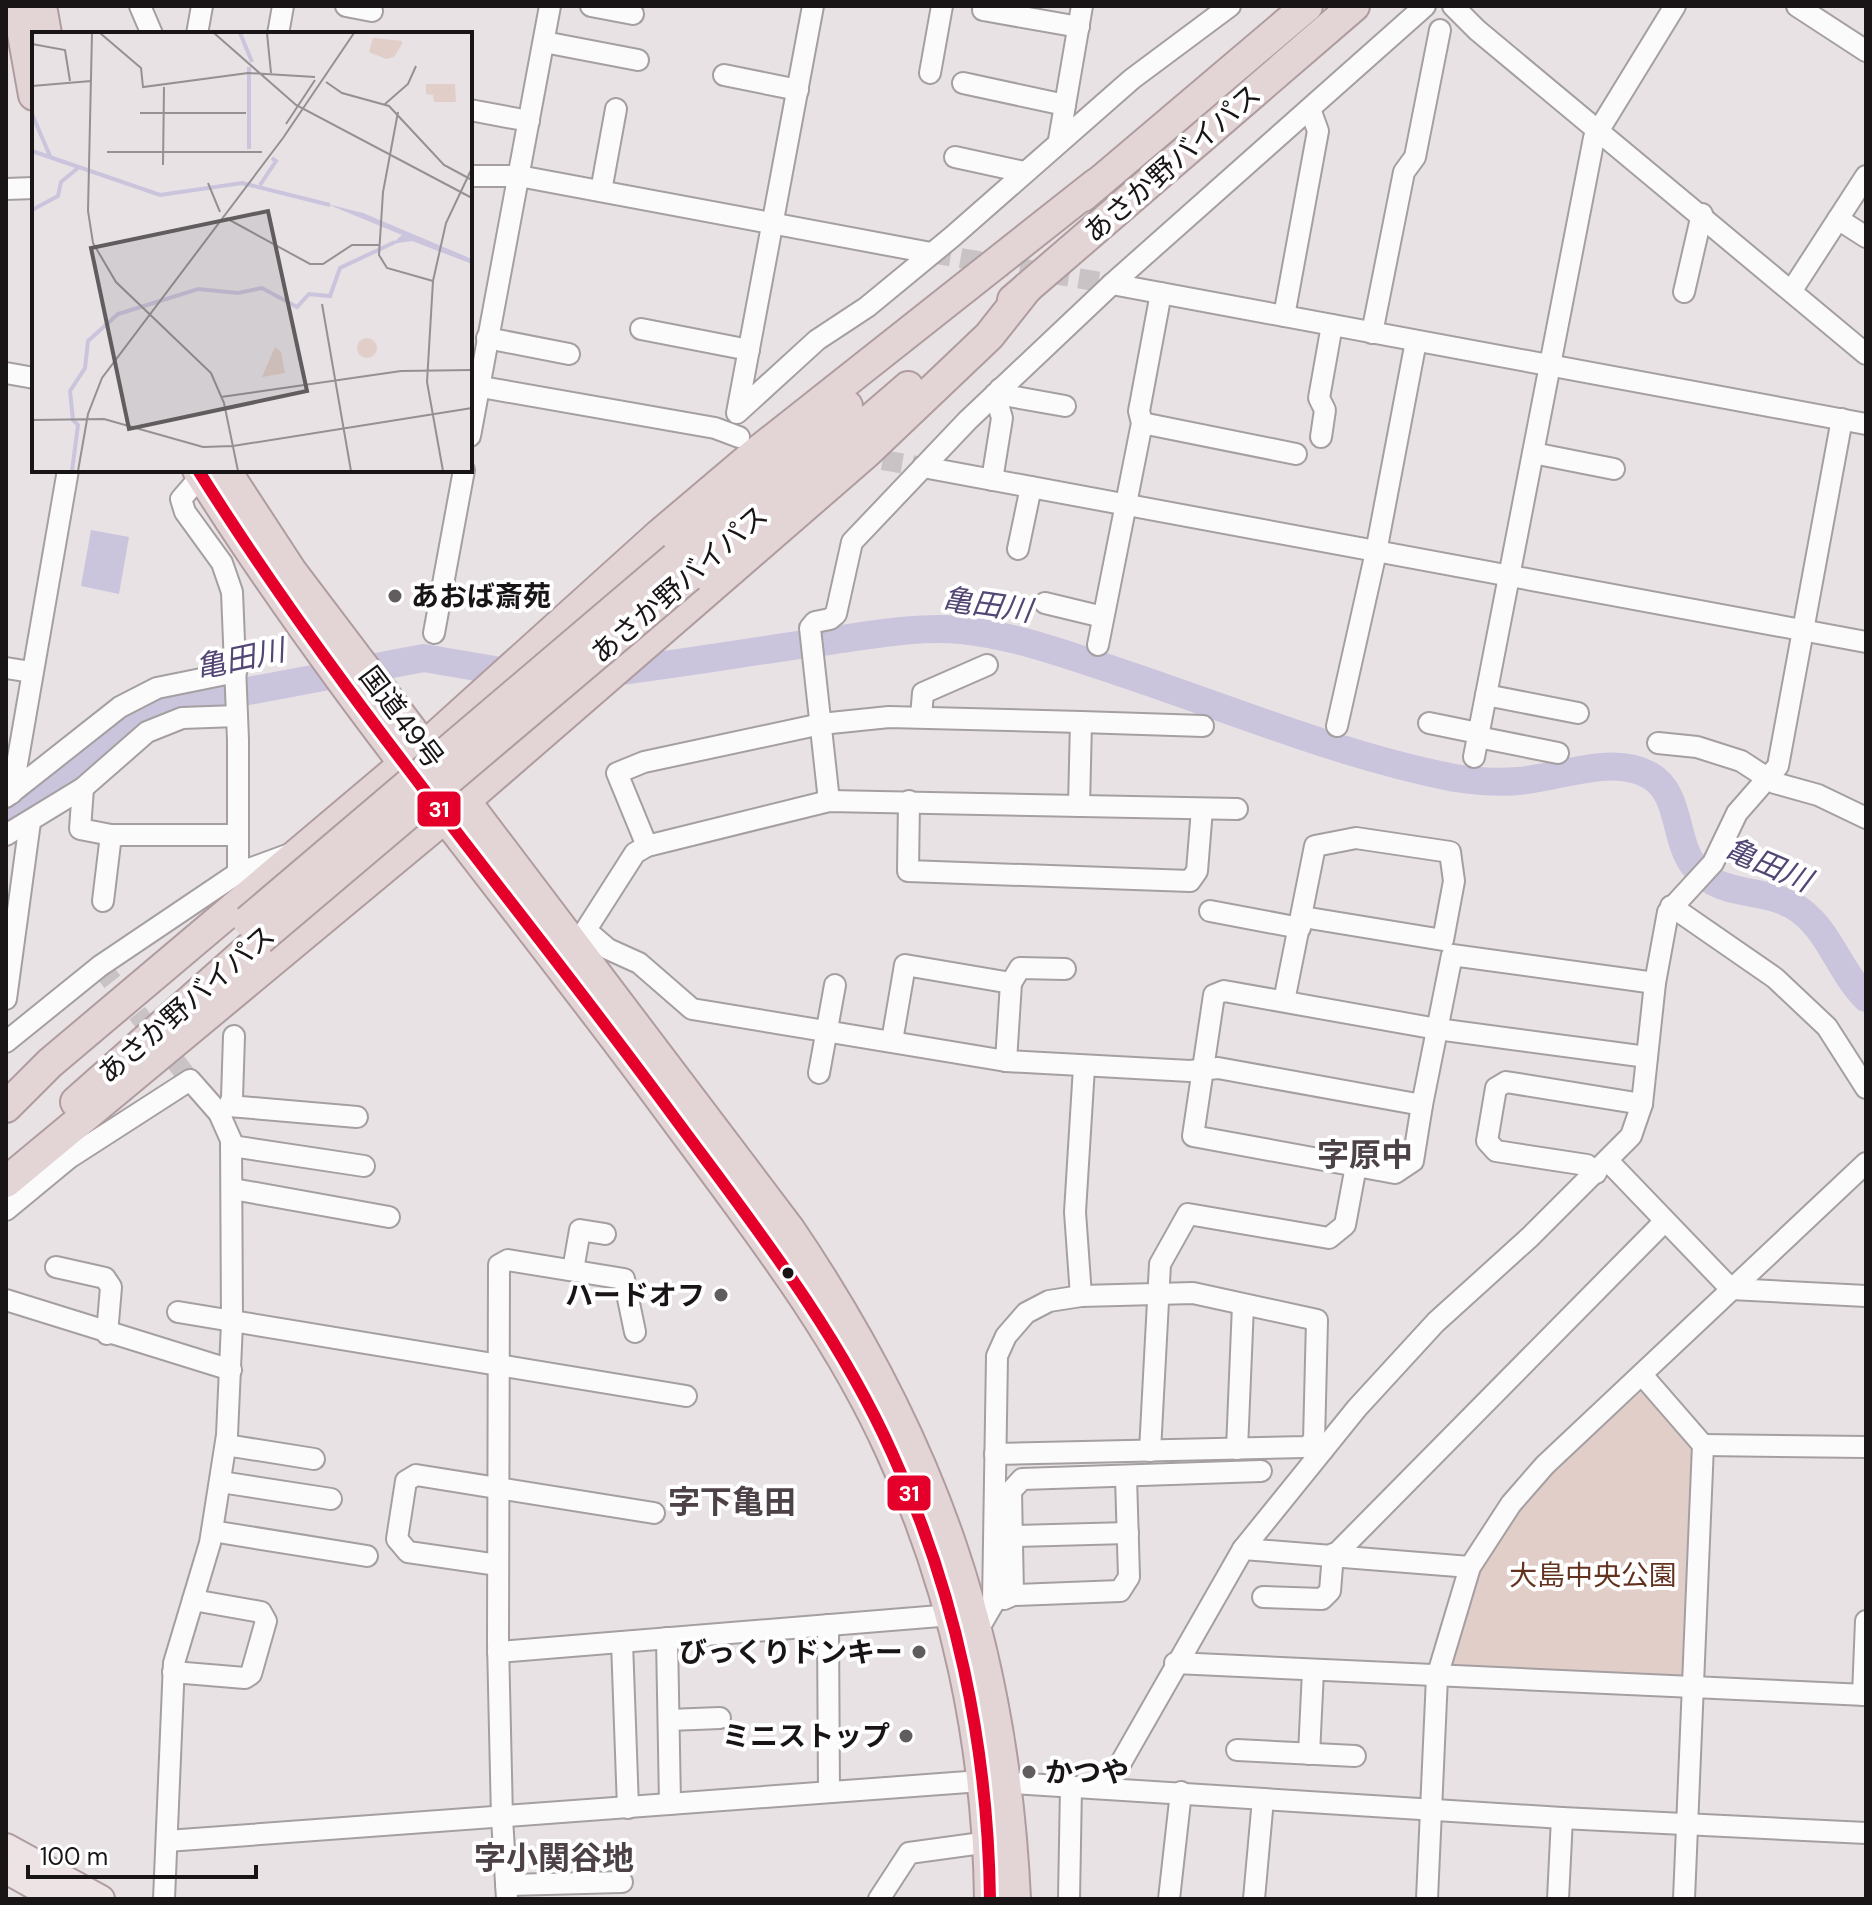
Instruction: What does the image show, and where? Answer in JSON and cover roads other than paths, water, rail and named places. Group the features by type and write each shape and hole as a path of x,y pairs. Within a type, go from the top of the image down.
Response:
{"highway":[{"path":"18,6 32,84"},
{"path":"41,6 46,32"},
{"name":"あさか野バイパス","path":"682,567 1096,184 1307,6"},
{"name":"あさか野バイパス","path":"6,1126 254,930 682,567 1027,288 1354,6"},
{"path":"6,1107 50,1063 414,756 659,535 757,452 1096,184"},
{"path":"6,1182 456,808 866,453 989,336 1027,288"},
{"name":"国道49号","path":"216,472 291,571 342,658 456,808 613,1034 768,1243 826,1330 892,1452 918,1515 974,1616"},
{"name":"国道49号","path":"456,808 580,938 826,1283 911,1439 942,1516 974,1616 970,1698 993,1781 1015,1899"},
{"name":"あさか野バイパス","path":"6,1164 254,930"},
{"name":"国道49号","path":"990,1899 989,1842 993,1781"}],"main road":[{"path":"6,1847 101,1899"},
{"path":"6,1870 58,1899"}],"street":[{"path":"140,6 151,32"},
{"path":"197,32 202,6"},
{"path":"278,32 283,6"},
{"path":"346,6 372,11"},
{"path":"472,411 474,386 487,338 519,176 549,6"},
{"path":"591,6 633,14"},
{"path":"737,413 813,6"},
{"path":"930,73 942,6"},
{"path":"715,428 737,413 817,340 867,307 1132,79 1230,6"},
{"path":"1453,6 1477,30 1702,214 1866,354"},
{"path":"1477,742 1597,127 1675,6"},
{"path":"1797,6 1826,14 1866,51"},
{"path":"983,10 1080,16 1059,140"},
{"path":"1418,13 1416,25 1468,34 1477,30"},
{"path":"829,801 810,624 834,617 852,542 997,392 1112,284 1418,13"},
{"path":"1372,333 1404,172 1415,157 1440,30"},
{"path":"544,42 638,60"},
{"path":"724,75 798,90"},
{"path":"963,83 1065,105"},
{"path":"601,191 616,109"},
{"path":"1284,316 1318,131 1310,109"},
{"path":"472,110 529,121"},
{"path":"955,157 1024,172"},
{"path":"472,176 519,176 931,253"},
{"path":"1792,290 1866,176"},
{"path":"6,189 32,188"},
{"path":"1684,292 1702,214"},
{"path":"1838,219 1866,237"},
{"path":"1112,284 1866,424"},
{"path":"1098,645 1142,423 1139,411 1161,293"},
{"path":"1321,437 1325,410 1319,398 1332,325"},
{"path":"641,329 749,350"},
{"path":"487,338 569,354"},
{"path":"1337,726 1376,552 1416,341"},
{"path":"6,373 32,378"},
{"path":"474,386 715,428 739,437"},
{"path":"997,392 1065,406"},
{"path":"992,480 1002,418 997,392"},
{"path":"1107,1787 1175,1663 1243,1549 1318,1446 1436,1322 1602,1167 1631,1136 1642,1104 1655,983 1671,906 1713,863 1737,813 1770,779 1778,766 1842,419"},
{"path":"1142,423 1296,454"},
{"path":"1533,453 1614,469"},
{"path":"923,467 1866,642"},
{"path":"9,795 68,472"},
{"path":"214,472 181,499 185,512 222,563 232,592 237,711 238,873"},
{"path":"434,633 464,472"},
{"path":"1018,549 1031,487"},
{"path":"1045,603 1103,617"},
{"path":"921,716 923,693 987,665"},
{"path":"6,668 31,672"},
{"path":"9,795 120,707 157,688 236,672"},
{"path":"1486,695 1578,713"},
{"path":"6,835 83,788 147,732 182,718 237,711"},
{"path":"647,846 617,773 644,762 821,724 921,716 1203,726"},
{"path":"1079,806 1081,722"},
{"path":"1429,723 1477,742 1558,753"},
{"path":"1658,743 1710,750 1741,761 1783,786 1828,798 1866,818"},
{"path":"83,788 80,829 111,835 238,835"},
{"path":"1237,809 829,801 647,846 635,853 580,938 639,963 692,1009 1006,1061 1084,1067 1218,1068 1422,1105"},
{"path":"909,801 908,871 1147,880 1190,881 1197,871 1202,809"},
{"path":"6,999 10,932 30,822"},
{"path":"103,901 111,835"},
{"path":"1284,1001 1315,846 1356,838 1450,852 1454,881 1448,947 1437,1029 1413,1161 1395,1173 1193,1136 1214,995 1224,991 1437,1029 1647,1057"},
{"path":"11,1027 238,873 300,852"},
{"path":"1671,906 1775,978 1827,1027 1866,1088"},
{"path":"1210,911 1302,922 1655,983"},
{"path":"892,1041 905,965 1011,983"},
{"path":"1006,1061 1011,983 1020,968 1065,969"},
{"path":"819,1073 835,985"},
{"path":"224,1110 233,1091 234,1036"},
{"path":"1081,1296 1075,1212 1084,1067"},
{"path":"6,1210 69,1158 190,1080 224,1110 232,1146 233,1189 231,1370 226,1445 212,1531 193,1600 180,1633 173,1672 164,1899"},
{"path":"1642,1104 1506,1082 1496,1088 1487,1141 1496,1151 1602,1167 1665,1221 1731,1289 1866,1296"},
{"path":"224,1110 357,1117"},
{"path":"232,1146 364,1166"},
{"path":"1427,1899 1437,1677 1470,1567 1511,1504 1545,1465 1866,1163"},
{"path":"1150,1451 1160,1264 1188,1214 1329,1238 1345,1225 1356,1166"},
{"path":"233,1189 389,1217"},
{"path":"1263,1597 1322,1599 1330,1591 1334,1554 1665,1221"},
{"path":"573,1270 580,1230 605,1234"},
{"path":"622,1882 507,1892 498,1652 497,1364 500,1263 508,1260 625,1280 635,1332"},
{"path":"56,1267 105,1278 111,1287 107,1334"},
{"path":"974,1616 995,1454 995,1368 1006,1336 1026,1313 1039,1304 1081,1296 1193,1293 1317,1320 1318,1446"},
{"path":"6,1300 107,1334 231,1370"},
{"path":"1237,1449 1243,1305"},
{"path":"178,1312 686,1396"},
{"path":"1643,1376 1703,1445 1684,1899"},
{"path":"226,1445 314,1459"},
{"path":"1703,1445 1866,1447"},
{"path":"995,1454 1318,1446"},
{"path":"1013,1595 1011,1491 1022,1479 1261,1471"},
{"path":"498,1565 408,1552 397,1539 406,1481 416,1475 654,1513"},
{"path":"498,1652 974,1616 1013,1595 1120,1591 1129,1577 1126,1477"},
{"path":"221,1482 331,1499"},
{"path":"212,1531 367,1556"},
{"path":"1013,1536 1128,1533"},
{"path":"1243,1549 1470,1567"},
{"path":"173,1672 245,1678 251,1674 259,1647 266,1621 261,1612 193,1600"},
{"path":"1175,1663 1864,1695 1866,1621"},
{"path":"828,1625 829,1792"},
{"path":"667,1638 670,1804"},
{"path":"622,1642 628,1808"},
{"path":"1309,1754 1313,1671"},
{"path":"669,1720 720,1718"},
{"path":"1237,1750 1355,1756"},
{"path":"167,1841 993,1781 1562,1818 1866,1833"},
{"path":"1069,1899 1071,1786"},
{"path":"1169,1899 1181,1792"},
{"path":"1254,1899 1263,1799"},
{"path":"1558,1899 1562,1818"},
{"path":"879,1899 909,1853 989,1842"}],"waterway":[{"name":"亀田川","path":"604,673 894,632 961,630 1044,648 1329,745 1455,778 1510,782 1602,767 1634,769 1649,775 1667,793 1683,844 1695,867 1717,883 1779,899 1805,914 1824,936 1866,998"},
{"name":"亀田川","path":"6,818 56,789 137,719 190,702 424,658 523,675"}],"tunnel":[{"path":"931,253 1112,284"},
{"path":"853,455 923,467"},
{"path":"100,966 190,1080"}],"place":[{"name":"あおば斎苑","path":"395,596"},
{"name":"ハードオフ","path":"721,1295"},
{"name":"びっくりドンキー","path":"919,1652"},
{"name":"ミニストップ","path":"906,1736"},
{"name":"かつや","path":"1029,1772"}],"district":[{"name":"字原中","path":"1365,1155"},
{"name":"字下亀田","path":"732,1502"},
{"name":"字小関谷地","path":"554,1858"}],"park label":[{"name":"大島中央公園","path":"1593,1575"}]}
